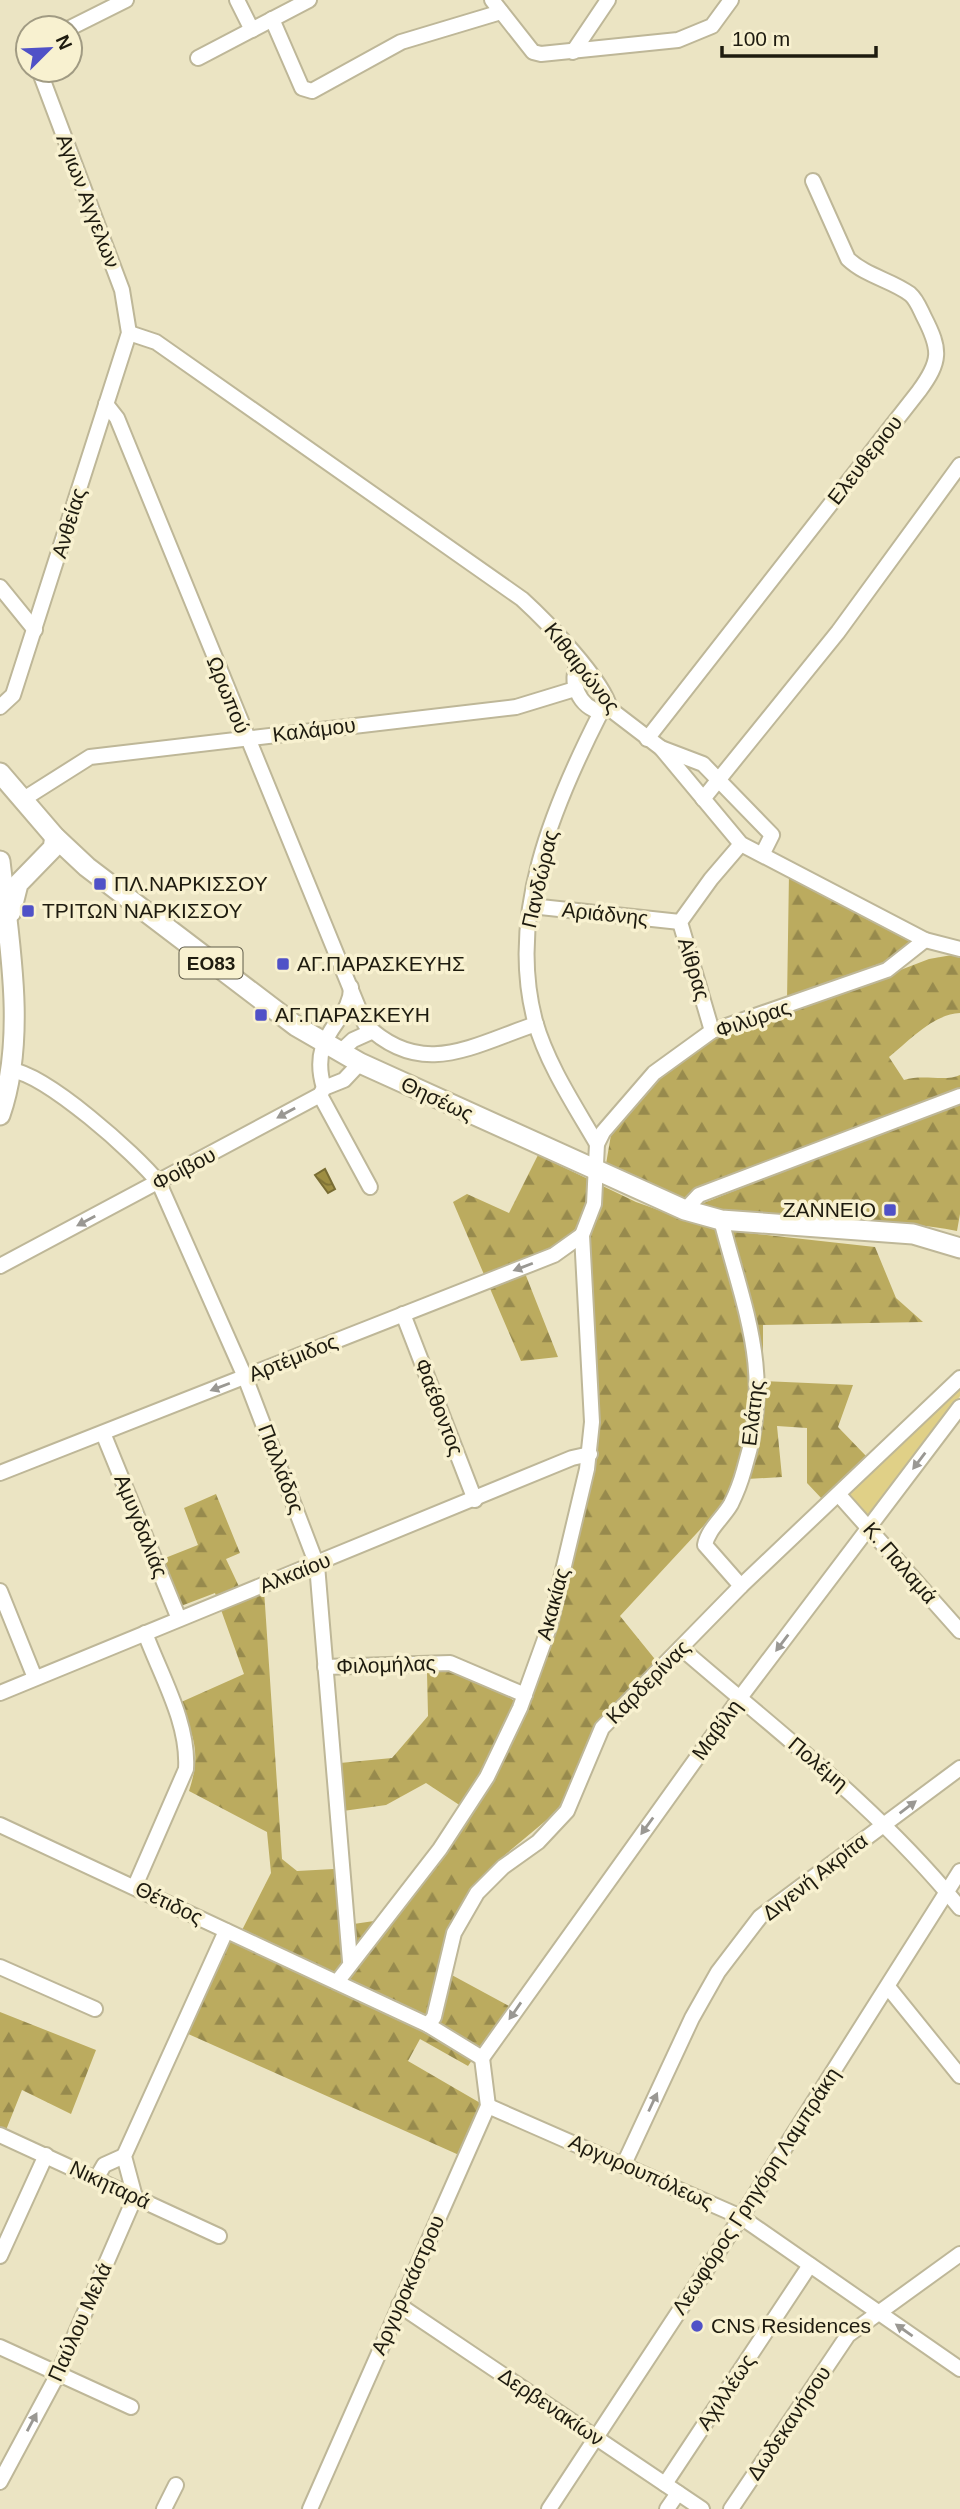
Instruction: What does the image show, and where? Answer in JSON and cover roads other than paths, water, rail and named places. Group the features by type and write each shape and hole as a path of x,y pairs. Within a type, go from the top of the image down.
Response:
{"main road":[{"name":"Θησέως","path":"0,773 55,837 87,867 271,1009 360,1063 685,1210 721,1220 913,1234 960,1248"},
{"path":"0,1115 11,1070 5,956 9,916 18,884 53,848 55,837 46,839 16,866 3,887"},
{"path":"0,861 9,916"},
{"path":"34,866 60,861 87,867"}],"street":[{"path":"84,21 126,0"},
{"path":"237,0 252,30"},
{"path":"198,58 309,0"},
{"path":"573,52 608,0"},
{"path":"272,19 302,88 312,91 401,42 497,6 533,52 573,52 678,40 700,33 712,26 731,0"},
{"name":"Αγιων Αγγελων","path":"44,84 122,290 129,334"},
{"name":"Ελευθεριου","path":"648,739 919,391 936,363 934,337 918,303 911,295 857,268 848,259 813,181"},
{"name":"Ανθείας","path":"0,707 13,695 129,334"},
{"name":"Κιθαιρώνος","path":"129,334 156,342 522,599 555,628 605,696 605,710 661,748 741,844 763,853 925,940 960,949"},
{"name":"Ωρωπού","path":"106,404 117,418 365,1024 373,1031"},
{"path":"704,799 838,632 960,464"},
{"path":"0,587 35,631"},
{"path":"579,662 574,678 575,689 589,708 605,710"},
{"name":"Καλάμου","path":"22,800 90,757 516,707 575,689"},
{"name":"Πανδώρας","path":"597,1144 564,1088 536,1024 525,971 531,906 544,844 605,710"},
{"path":"661,748 703,764 719,780 772,835 763,853"},
{"name":"Αίθρας","path":"712,1031 680,922 741,844"},
{"name":"Αριάδνης","path":"531,906 680,922"},
{"name":"Φιλύρας","path":"597,1144 603,1132 654,1073 712,1031 887,970 925,940"},
{"path":"351,985 351,994 332,1048 318,1067 322,1091 370,1187"},
{"path":"332,1048 373,1031 399,1047 421,1054 454,1054 536,1024"},
{"name":"Φοίβου","path":"0,1266 159,1183 344,1080 360,1063"},
{"name":"Παλλάδος","path":"11,1070 33,1076 51,1087 146,1166 159,1183 245,1377 317,1565 350,1961"},
{"path":"685,1210 699,1195 960,1096"},
{"path":"596,1172 597,1144"},
{"name":"Ακακίας","path":"337,1982 350,1961 440,1849 487,1777 525,1695 550,1625 590,1454 592,1422 582,1235 593,1205 596,1172"},
{"name":"Ελάτης","path":"721,1220 758,1367 759,1394 755,1433 743,1473 731,1504 705,1545 741,1586"},
{"name":"Αρτέμιδος","path":"0,1473 554,1255 582,1235"},
{"name":"Φαέθοντος","path":"403,1314 475,1500"},
{"name":"Καρδερίνας","path":"428,2025 435,2017 454,1933 477,1893 503,1867 538,1842 567,1811 602,1728 741,1586 960,1378"},
{"name":"Μαβίλη","path":"482,2058 739,1699 960,1407"},
{"name":"Αμυγδαλιάς","path":"103,1433 178,1619"},
{"name":"Αλκαίου","path":"0,1693 572,1458 590,1454"},
{"name":"Κ. Παλαμά","path":"839,1495 960,1631"},
{"path":"0,1591 35,1678"},
{"path":"135,1886 186,1769 187,1751 183,1731 145,1633"},
{"name":"Πολέμη","path":"681,1648 839,1780 885,1824 960,1908"},
{"name":"Φιλομήλας","path":"324,1667 450,1663 525,1695"},
{"name":"Διγενή Ακρίτα","path":"624,2164 692,2018 718,1972 744,1939 775,1904 960,1768"},
{"name":"Θέτιδος","path":"0,1825 337,1982"},
{"name":"Λεωφόρος Γρηγόρη Λαμπράκη","path":"550,2509 741,2217 960,1871"},
{"path":"135,2197 124,2156 226,1930"},
{"path":"0,1967 95,2010"},
{"path":"337,1982 428,2025 482,2058 488,2106"},
{"path":"888,1987 959,2070"},
{"name":"Αργυρουπόλεως","path":"488,2106 741,2217 960,2368"},
{"name":"Αργυροκάστρου","path":"310,2509 488,2106"},
{"name":"Νικηταρά","path":"0,2135 219,2236"},
{"path":"0,2256 46,2155"},
{"path":"96,2179 104,2165 124,2156"},
{"name":"Παύλου Μελά","path":"0,2482 58,2374 135,2197"},
{"name":"Δωδεκανήσου","path":"731,2509 848,2335 960,2255"},
{"name":"Αχιλλέως","path":"665,2484 810,2265"},
{"name":"Δερβενακίων","path":"399,2305 702,2509"},
{"path":"0,2347 131,2407"},
{"path":"164,2509 176,2485"},
{"path":"667,2509 678,2493"}],"water":[{"path":"325,1169 335,1189 328,1193 315,1175"}],"place":[{"name":"ΠΛ.ΝΑΡΚΙΣΣΟΥ","path":"100,884"},
{"name":"ΤΡΙΤΩΝ ΝΑΡΚΙΣΣΟΥ","path":"28,911"},
{"name":"ΑΓ.ΠΑΡΑΣΚΕΥΗΣ","path":"283,964"},
{"name":"ΑΓ.ΠΑΡΑΣΚΕΥΗ","path":"261,1015"},
{"name":"ΖΑΝΝΕΙΟ","path":"890,1210"},
{"name":"CNS Residences","path":"697,2326"}]}
